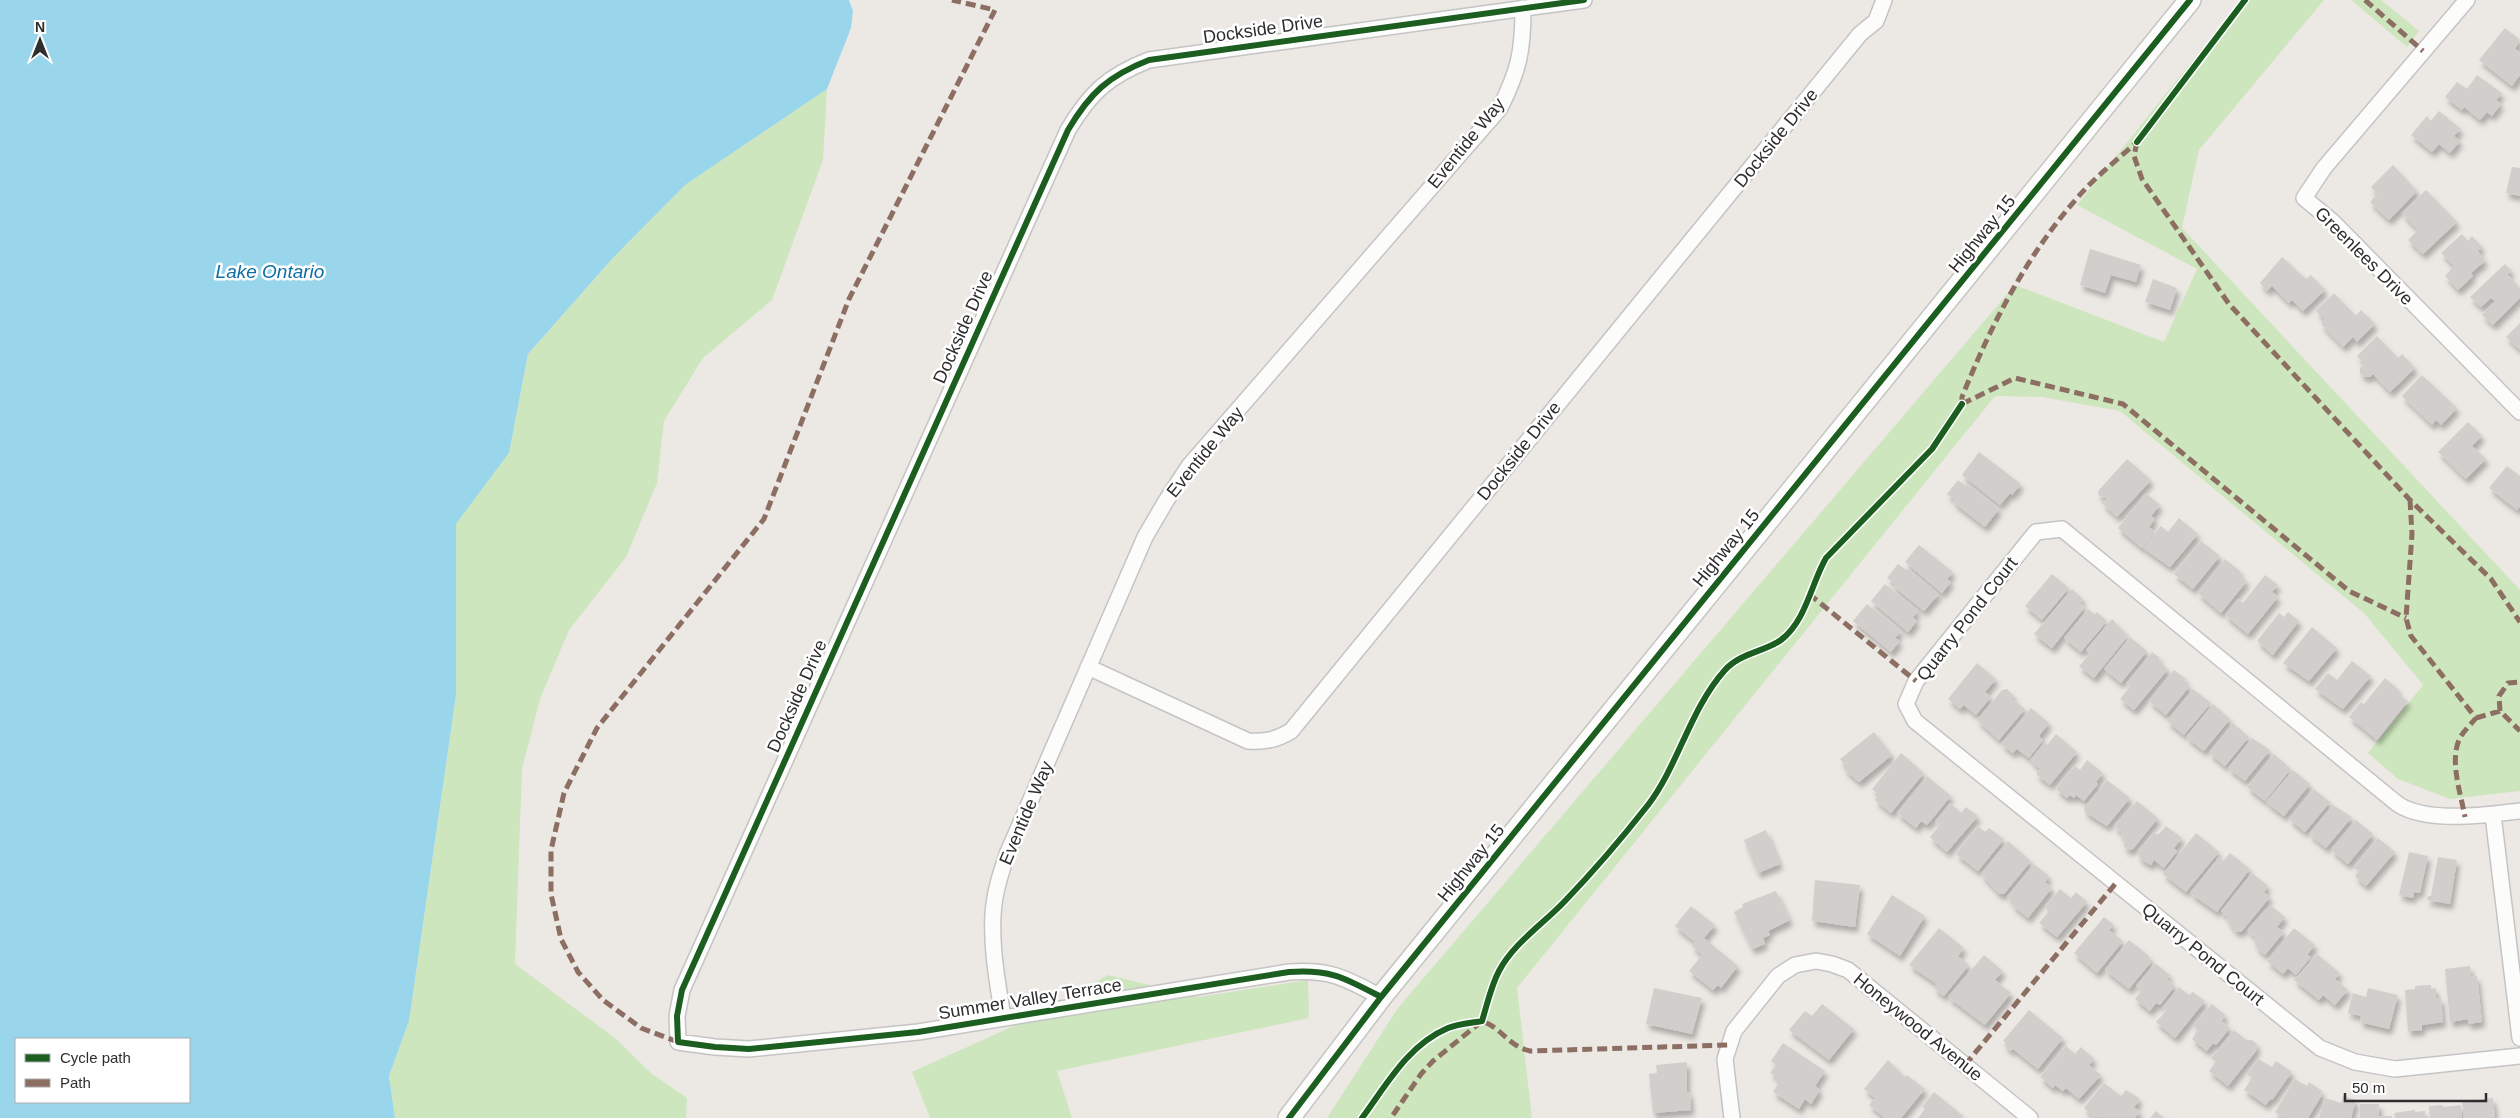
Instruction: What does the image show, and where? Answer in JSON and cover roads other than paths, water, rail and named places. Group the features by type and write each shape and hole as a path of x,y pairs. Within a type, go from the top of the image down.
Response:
{"main road":[{"name":"Highway 15","path":"1289,1118 1381,997 2190,0"}],"street":[{"name":"Dockside Drive","path":"678,1042 677,1016 682,990 1068,130 1083,105 1101,85 1123,70 1149,60 1584,0"},
{"name":"Dockside Drive","path":"1088,667 1248,741 1270,740 1291,731 1860,34 1876,21 1884,0"},
{"name":"Greenlees Drive","path":"2467,0 2324,168 2304,198 2333,222 2520,412"},
{"name":"Eventide Way","path":"1003,1018 993,946 993,914 998,882 1008,852 1145,537 1166,500 1189,466 1500,108 1515,78 1521,54 1523,8"},
{"name":"Quarry Pond Court","path":"2493,815 2465,817 2434,815 2406,809 2389,798 2062,528 2036,532 1916,681 1906,704 1915,721 2320,1048 2355,1062 2395,1069 2520,1056"},
{"path":"2520,811 2493,815 2520,1038"},
{"name":"Honeywood Avenue","path":"1732,1118 1725,1059 1734,1031 1778,976 1795,965 1816,961 1848,970 2030,1118"},
{"name":"Summer Valley Terrace","path":"678,1042 714,1047 749,1048 918,1032 1289,972 1316,970 1344,977 1381,997"}],"water":[{"name":"Lake Ontario","path":"0,0 849,0 853,11 851,28 827,89 685,185 611,260 528,354 509,453 456,524 456,695 409,1021 389,1076 395,1118 0,1118"}]}
